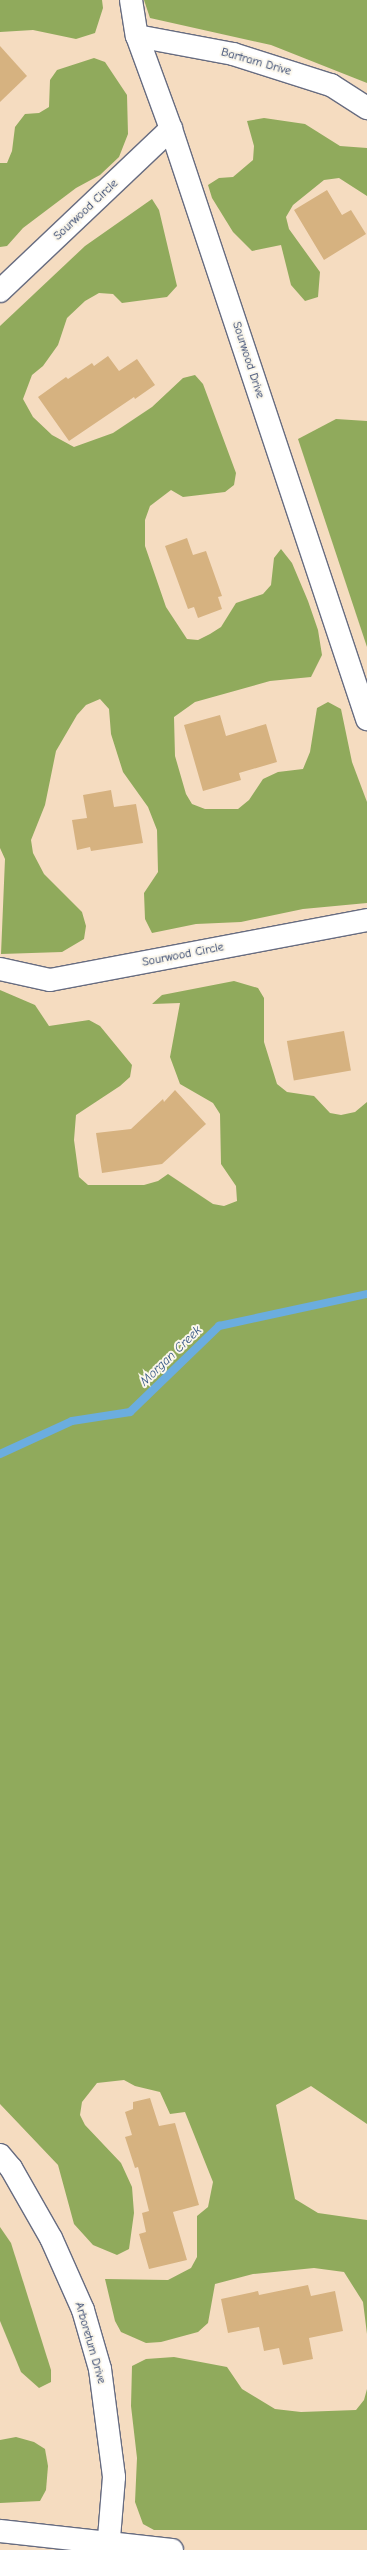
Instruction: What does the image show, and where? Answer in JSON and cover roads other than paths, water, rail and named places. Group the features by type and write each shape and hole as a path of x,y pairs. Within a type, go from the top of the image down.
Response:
{"street":[{"name":"Sourwood Drive","path":"131,0 137,36 171,129 367,719"},
{"name":"Bartram Drive","path":"137,36 233,54 331,85 367,108"},
{"name":"Sourwood Circle","path":"0,291 171,129"},
{"name":"Sourwood Circle","path":"0,969 50,980 367,920"},
{"name":"Arboretum Drive","path":"0,2155 11,2168 51,2238 83,2310 100,2368 114,2478 108,2547"},
{"path":"0,2531 108,2547 172,2550"}],"waterway":[{"name":"Morgan Creek","path":"0,1454 72,1421 130,1412 219,1326 367,1294"}]}
